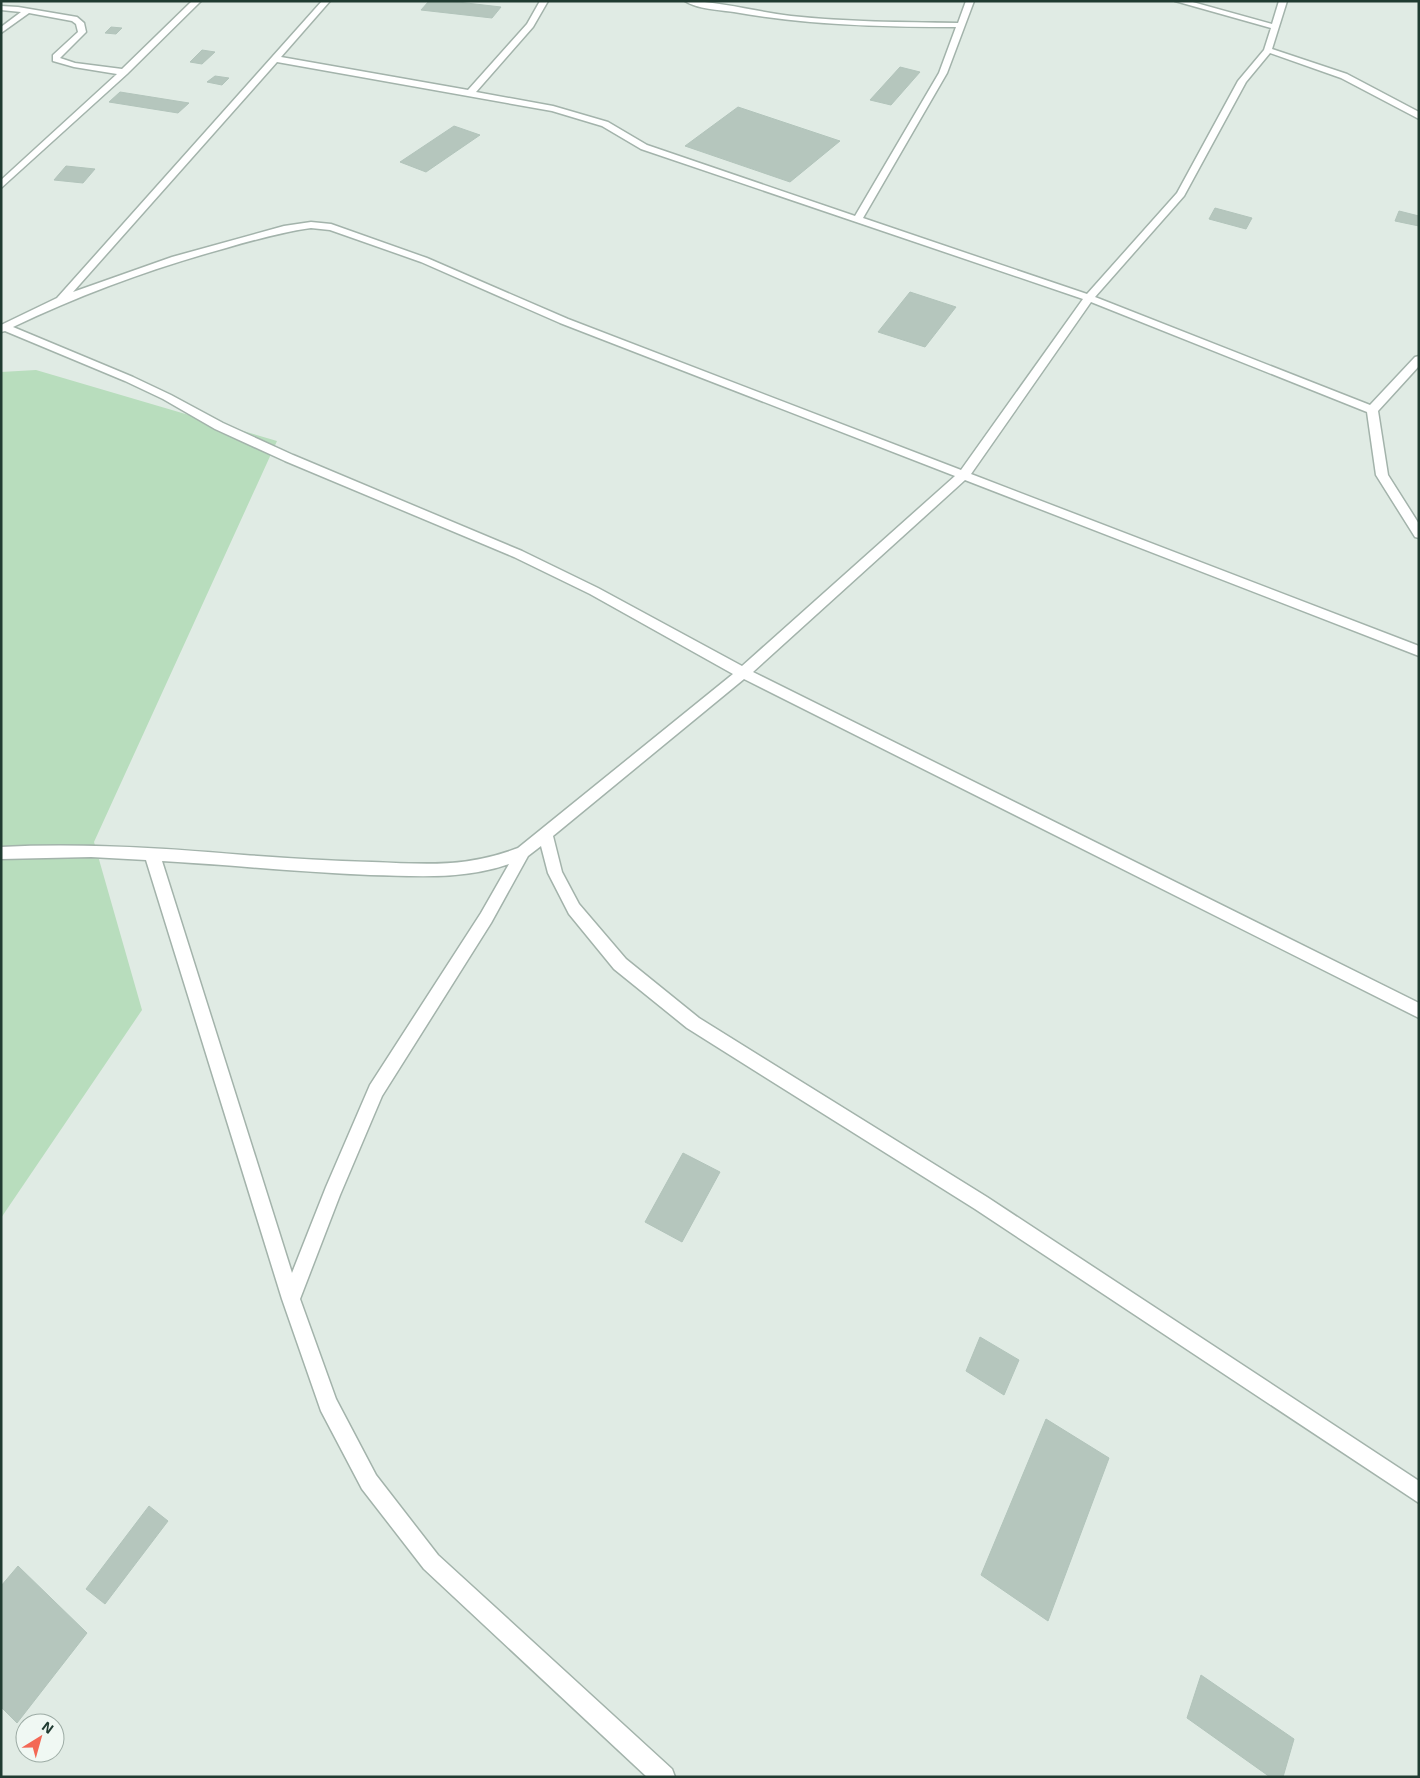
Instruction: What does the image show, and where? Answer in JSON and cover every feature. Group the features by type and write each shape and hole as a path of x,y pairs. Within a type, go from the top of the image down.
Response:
{"street":[{"path":"1,185 124,72 197,1"},
{"path":"62,300 276,60 326,1"},
{"path":"470,93 530,25 544,1"},
{"path":"689,1 758,16 812,22 876,25 961,25"},
{"path":"858,219 943,73 970,1"},
{"path":"1179,1 1274,27"},
{"path":"1,853 27,851 152,854 326,867 466,869 495,862 523,852 743,673 963,476 1089,298 1181,194 1242,81 1268,50 1283,1"},
{"path":"1,8 70,18 80,22 82,32 56,59 74,65 124,72"},
{"path":"1,31 27,11"},
{"path":"1268,50 1344,76 1419,116"},
{"path":"276,60 470,93 580,116 605,124 644,147 1089,298 1372,410"},
{"path":"3,328 62,300 176,259 287,228 311,225 331,227 424,260 564,321 1419,651"},
{"path":"3,328 129,379 167,397 219,426 289,458 518,554 594,592 743,673 1419,1011"},
{"path":"1372,410 1419,359"},
{"path":"1372,410 1382,475 1419,534"},
{"path":"545,836 555,873 574,909 620,964 694,1023 981,1203 1419,1493"},
{"path":"291,1299 376,1092 486,918 523,852"},
{"path":"152,854 291,1299 328,1404 369,1482 431,1562 664,1777"}],"green space":[{"path":"36,370 277,441 94,842 142,1010 1,1218 1,372"}],"building":[{"path":"429,1 449,1 501,7 492,18 421,10"},
{"path":"111,27 122,28 116,34 105,33"},
{"path":"202,50 215,52 202,64 190,62"},
{"path":"900,67 920,72 891,105 870,100"},
{"path":"215,76 229,78 222,85 207,82"},
{"path":"120,92 189,103 178,113 109,102"},
{"path":"738,107 840,141 790,182 685,146"},
{"path":"454,126 480,135 426,172 400,162"},
{"path":"66,166 95,169 83,183 54,180"},
{"path":"1215,208 1252,218 1246,229 1209,219"},
{"path":"1399,211 1419,216 1419,226 1395,221"},
{"path":"910,292 956,307 925,347 878,332"},
{"path":"683,1153 720,1172 682,1242 645,1222"},
{"path":"980,1337 1019,1360 1004,1395 966,1371"},
{"path":"1046,1419 1109,1458 1048,1621 981,1575"},
{"path":"149,1506 168,1521 105,1604 86,1589"},
{"path":"18,1566 87,1633 25,1713 15,1713 15,1721 1,1707 1,1586"},
{"path":"1201,1675 1294,1739 1283,1777 1270,1777 1187,1718"}]}
